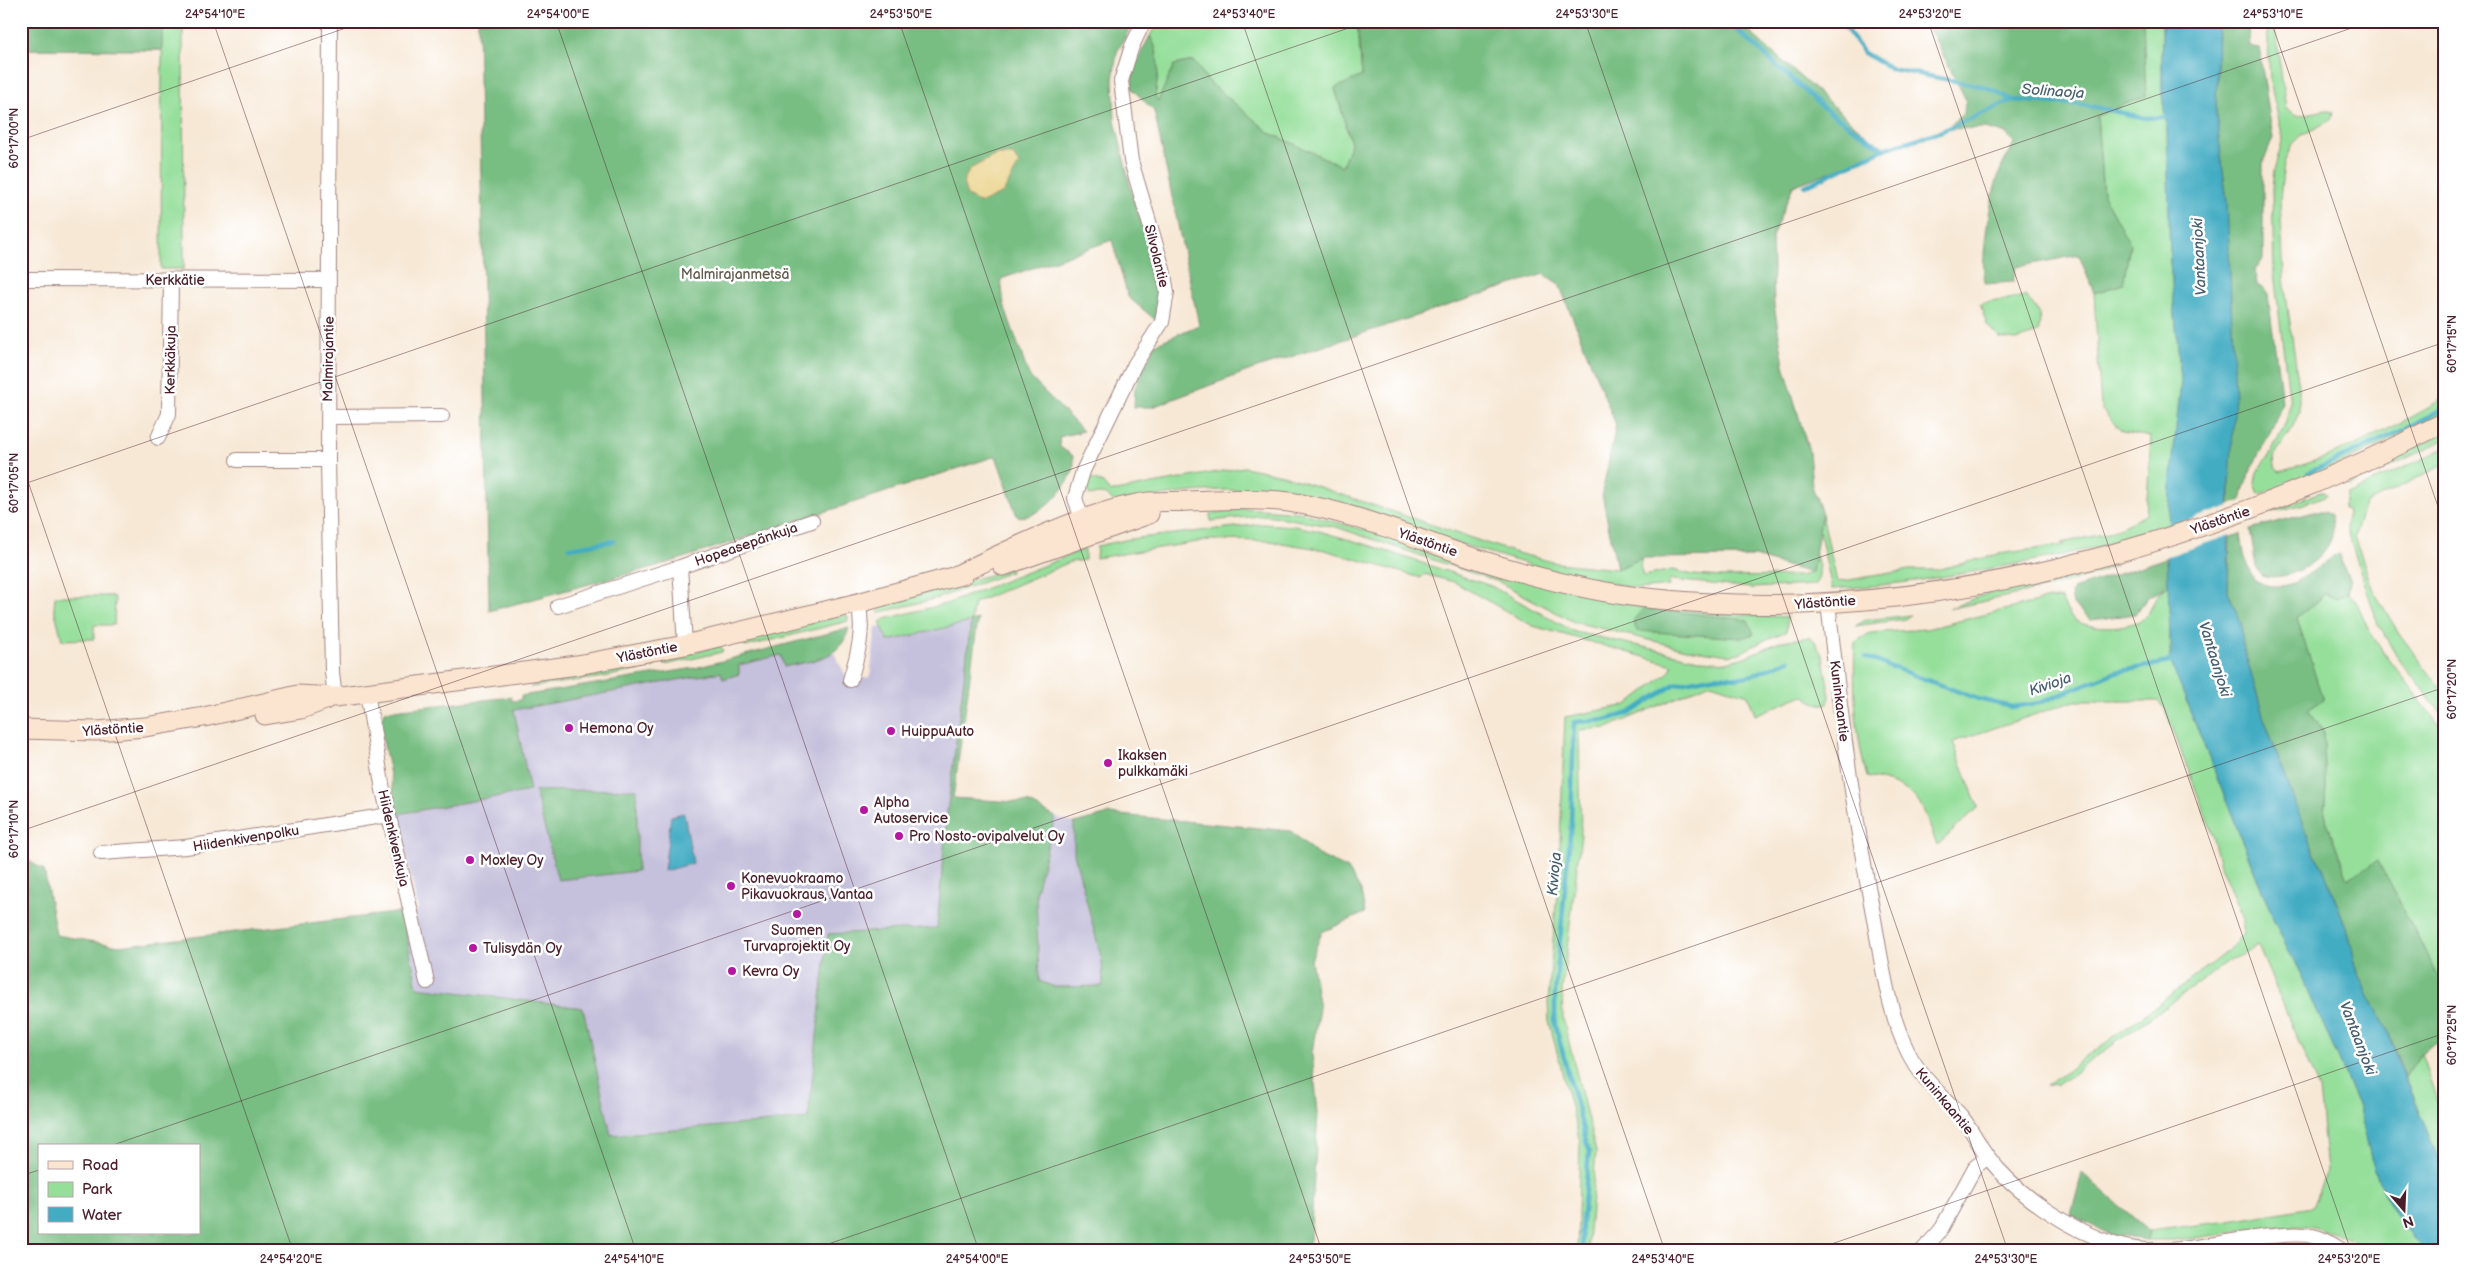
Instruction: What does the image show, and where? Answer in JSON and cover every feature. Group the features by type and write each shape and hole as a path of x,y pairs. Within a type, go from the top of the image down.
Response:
{"main road":[{"name":"Ylästöntie","path":"21,730 97,731 144,727 204,717 268,715 301,708 334,697 577,665 685,645 1007,565 1084,528 1188,501 1244,498 1290,502 1325,509 1524,572 1613,593 1698,603 1742,605 1828,602 1935,591 1999,580 2106,557 2147,545 2260,506 2382,454 2445,422"}],"street":[{"name":"Malmirajantie","path":"330,21 328,460 334,697"},
{"name":"Silvolantie","path":"1084,528 1075,498 1082,471 1135,364 1162,322 1167,292 1163,269 1131,161 1120,81 1132,46 1144,21"},
{"name":"Kerkkätie","path":"21,279 329,280"},
{"name":"Kerkkäkuja","path":"158,438 169,414 171,280"},
{"path":"328,417 442,416"},
{"path":"237,460 328,460"},
{"name":"Hopeasepänkuja","path":"558,606 680,567 812,521"},
{"name":"Hopeasepänkuja","path":"680,567 685,645"},
{"name":"Kuninkaantie","path":"1828,602 1857,830 1898,1028 1921,1076 1962,1117 1988,1157 2008,1179 2062,1220 2088,1234 2118,1246 2139,1250 2210,1248 2252,1238 2311,1236 2326,1240 2343,1251"},
{"path":"850,680 858,656 862,621 858,603"},
{"name":"Hiidenkivenkuja","path":"367,692 383,790 428,982"},
{"name":"Hiidenkivenpolku","path":"101,853 186,847 389,816"},
{"path":"1922,1251 1940,1231 1975,1167 1988,1157"}],"shaded area":[{"path":"974,603 947,814 937,928 828,934 808,1119 611,1135 583,1008 417,987 402,912 418,910 398,814 530,791 514,710 721,672 723,679 739,665 781,655 784,667 834,653 848,680 870,677 876,628"},
{"path":"1055,817 1074,823 1074,853 1102,961 1103,986 1055,987 1039,981 1036,891"}],"green space":[{"path":"21,21 183,21 184,269 161,269 162,50 21,49"},
{"path":"21,21 162,21 162,50 21,49"},
{"name":"Malmirajanmetsä","path":"478,21 1134,21 1117,52 1113,80 1115,120 1133,198 1156,268 1157,321 1128,297 1112,240 1001,279 1004,305 1029,376 1083,431 1059,437 1060,447 1073,456 1074,468 1056,497 1041,510 1033,514 1017,516 996,456 668,563 489,611"},
{"path":"1158,21 1354,21 1358,31 1362,76 1335,89 1351,143 1342,166 1270,133 1210,83 1193,61 1174,65 1158,101 1155,97 1158,73 1157,57 1150,36"},
{"path":"1354,21 1737,21 1882,149 1868,157 1793,186 1772,237 1774,305 1784,365 1809,452 1812,486 1822,514 1812,573 1754,557 1642,558 1617,569 1602,494 1616,425 1559,284 1544,274 1251,370 1152,407 1134,407 1135,388 1155,344 1199,325 1154,111 1132,89 1133,68 1150,36 1157,57 1158,73 1155,97 1158,101 1174,65 1193,61 1210,83 1270,133 1342,166 1351,143 1335,88 1362,76 1358,31"},
{"path":"1923,21 2143,21 2146,96 2097,116 2103,195 2130,244 2123,284 2094,293 2079,255 2016,267 2013,282 1985,284 1985,244 1996,182 2014,144 2007,134 1985,128 1945,129 1963,114 1966,100 1934,37"},
{"path":"2143,21 2162,21 2162,95 2167,128 2170,262 2181,380 2169,525 2110,544 2030,561 1921,580 1877,586 1832,589 1819,529 1822,514 1837,582 1909,570 1936,570 1999,554 2064,545 2061,543 2108,533 2146,515 2151,437 2122,432 2101,409 2094,293 2123,284 2130,245 2103,195 2097,116 2145,96"},
{"path":"2218,21 2257,21 2248,28 2250,46 2259,48 2273,138 2263,163 2263,260 2255,269 2257,285 2264,289 2268,295 2282,402 2273,427 2249,475 2241,501 2230,504 2227,202 2216,116"},
{"path":"2267,21 2274,21 2286,109 2297,116 2326,110 2333,112 2331,120 2302,135 2291,146 2284,163 2280,199 2284,279 2299,387 2299,412 2293,426 2274,455 2275,467 2279,472 2344,450 2385,431 2445,397 2445,412 2331,468 2259,494 2255,483 2257,472 2268,458 2286,422 2290,404 2274,273 2272,188 2274,171 2283,138 2270,82"},
{"path":"2025,296 2038,313 2040,322 2038,333 2016,340 1999,338 1987,325 1980,304"},
{"path":"2445,433 2445,440 2348,486 2352,478"},
{"path":"2445,448 2445,469 2441,466 2365,504 2355,536 2372,588 2398,632 2445,694 2445,719 2397,657 2378,624 2346,527 2347,510 2343,508 2348,494"},
{"path":"1244,467 1283,475 1513,552 1557,563 1617,569 1642,558 1640,566 1643,576 1673,570 1693,575 1723,577 1799,576 1812,573 1815,551 1819,573 1814,585 1751,588 1672,580 1669,581 1669,586 1639,589 1558,573 1294,495 1249,490 1205,491 1161,496 1116,505 1111,498 1105,495 1090,496 1084,484 1086,477 1103,483 1110,492"},
{"path":"2320,492 2325,492 2327,495 2301,505 2268,513"},
{"path":"1243,508 1300,512 1638,606 1787,617 1787,629 1785,632 1740,653 1729,655 1687,649 1574,622 1499,582 1336,527 1267,515 1211,521 1210,514"},
{"path":"2314,512 2325,512 2331,516 2333,529 2330,541 2323,553 2300,570 2287,575 2273,577 2261,575 2256,567 2250,529"},
{"path":"1262,524 1294,526 1315,530 1368,545 1491,586 1575,632 1703,660 1726,662 1742,658 1782,641 1810,637 1815,641 1823,657 1830,697 1828,703 1818,704 1803,695 1755,715 1748,695 1711,683 1607,728 1579,730 1581,835 1562,990 1563,1018 1596,1152 1588,1242 1590,1251 1577,1251 1580,1142 1549,1021 1548,1002 1559,868 1565,717 1627,705 1668,673 1673,665 1533,626 1454,582 1424,574 1421,578 1325,550 1270,541 1210,540 1096,558 1097,546 1130,539"},
{"path":"2241,534 2244,555 2254,580 2266,585 2288,585 2308,575 2338,554 2350,581 2348,592 2337,599 2325,594 2297,618 2323,700 2308,710 2323,730 2326,787 2324,814 2348,879 2378,860 2436,973 2445,977 2445,1037 2421,1053 2405,1077 2388,1031 2359,977 2348,932 2322,866 2314,854 2264,719 2243,646 2241,623 2228,591 2230,537"},
{"path":"1085,549 1085,560 1070,562 974,603 971,622 888,641 880,622 885,619 949,603"},
{"path":"2167,558 2169,585 2148,597 2135,614 2091,620 2073,605 2071,593 2073,589"},
{"path":"2117,564 2087,577 2046,588 1948,609 1988,593"},
{"path":"1010,569 1011,572 938,598 878,613 883,605"},
{"path":"2169,585 2170,653 2185,698 2275,923 2305,983 2358,1104 2371,1158 2400,1221 2425,1251 2362,1251 2354,1242 2314,1226 2269,1227 2182,1240 2147,1240 2149,1231 2230,1221 2312,1207 2327,1171 2319,1089 2258,946 2226,963 2056,1086 2055,1084 2046,1086 2166,999 2231,948 2243,933 2243,919 2221,869 2210,827 2165,709 2158,701 2075,701 1953,742 1978,807 1937,846 1926,817 1915,798 1897,786 1867,777 1860,744 1856,710 1855,642 1870,633 1926,629 2049,599 2061,599 2071,617 2079,623 2108,627 2119,626 2138,622 2144,618 2159,593"},
{"path":"2348,592 2357,603 2369,630 2381,649 2445,733 2445,977 2436,973 2378,861 2348,879 2324,814 2326,787 2323,730 2308,710 2297,618 2325,594 2337,599"},
{"path":"55,596 112,596 115,598 114,625 94,625 94,639 62,640 54,608"},
{"path":"1643,608 1748,620 1754,634 1742,638 1637,631 1633,621"},
{"path":"844,615 848,617 848,621 745,647 742,642 742,639"},
{"path":"1910,615 1905,619 1855,626 1866,620"},
{"path":"978,619 953,798 1030,803 1055,817 1036,891 1039,981 1055,987 1103,986 1102,961 1074,853 1074,823 1109,814 1291,831 1318,855 1348,869 1361,891 1365,913 1322,932 1311,960 1319,1008 1312,1053 1318,1113 1310,1241 1301,1251 21,1251 21,847 22,857 44,870 56,935 119,946 402,912 417,987 583,1008 611,1135 808,1119 828,934 937,928 947,814 971,622"},
{"path":"849,628 845,639 839,647 832,653 815,660 784,667 781,655 739,665 739,674 723,679 721,672 514,710 530,791 398,814 380,725 384,711 511,697 511,701 521,700 521,696 695,668"},
{"path":"720,646 723,650 722,652 665,665 663,661"},
{"path":"654,663 654,667 603,677 530,687 564,675"},
{"path":"637,789 637,871 558,880 535,791"},
{"path":"2421,1053 2445,1126 2445,1175 2405,1077"},
{"path":"2082,1173 2149,1231 2147,1240 2111,1235 2071,1215"}],"sand":[{"path":"996,155 1013,155 1019,164 1003,193 981,203 967,196 963,182 970,169"}],"water":[{"name":"Vantaanjoki","path":"2162,21 2218,21 2216,116 2227,202 2235,396 2230,480 2228,591 2241,623 2243,646 2264,719 2314,854 2322,866 2348,932 2359,977 2388,1031 2398,1061 2445,1175 2445,1251 2425,1251 2400,1221 2383,1192 2371,1158 2358,1104 2305,983 2275,923 2171,663 2167,558 2170,485 2181,380 2170,262 2167,128 2162,95"},
{"path":"684,813 693,863 664,871 671,816"}],"pier":[{"path":"2233,505 2233,534 2165,557 2166,528"}],"waterway":[{"path":"1727,21 1825,109 1884,149"},
{"name":"Solinaoja","path":"1840,21 1864,53 1892,69 1986,87 2013,100 2085,105 2146,118 2169,117"},
{"path":"1805,186 1884,149 1942,131 2013,100"},
{"path":"2308,473 2416,424 2445,407"},
{"path":"569,548 614,541"},
{"name":"Kivioja","path":"1865,657 1978,699 2012,707 2039,703 2116,672 2175,661"},
{"name":"Kivioja","path":"1583,1251 1581,1232 1589,1152 1555,1024 1555,994 1571,824 1574,722 1605,720 1630,713 1675,684 1716,676 1737,678 1753,675 1789,660"}],"place":[{"name":"Hemona Oy","path":"569,728"},
{"name":"HuippuAuto","path":"891,731"},
{"name":"Ikaksen pulkkamäki","path":"1108,763"},
{"name":"Alpha Autoservice","path":"864,810"},
{"name":"Pro Nosto-ovipalvelut Oy","path":"899,836"},
{"name":"Moxley Oy","path":"470,860"},
{"name":"Konevuokraamo Pikavuokraus, Vantaa","path":"731,886"},
{"name":"Suomen Turvaprojektit Oy","path":"797,914"},
{"name":"Tulisydän Oy","path":"473,948"},
{"name":"Kevra Oy","path":"732,971"}]}
